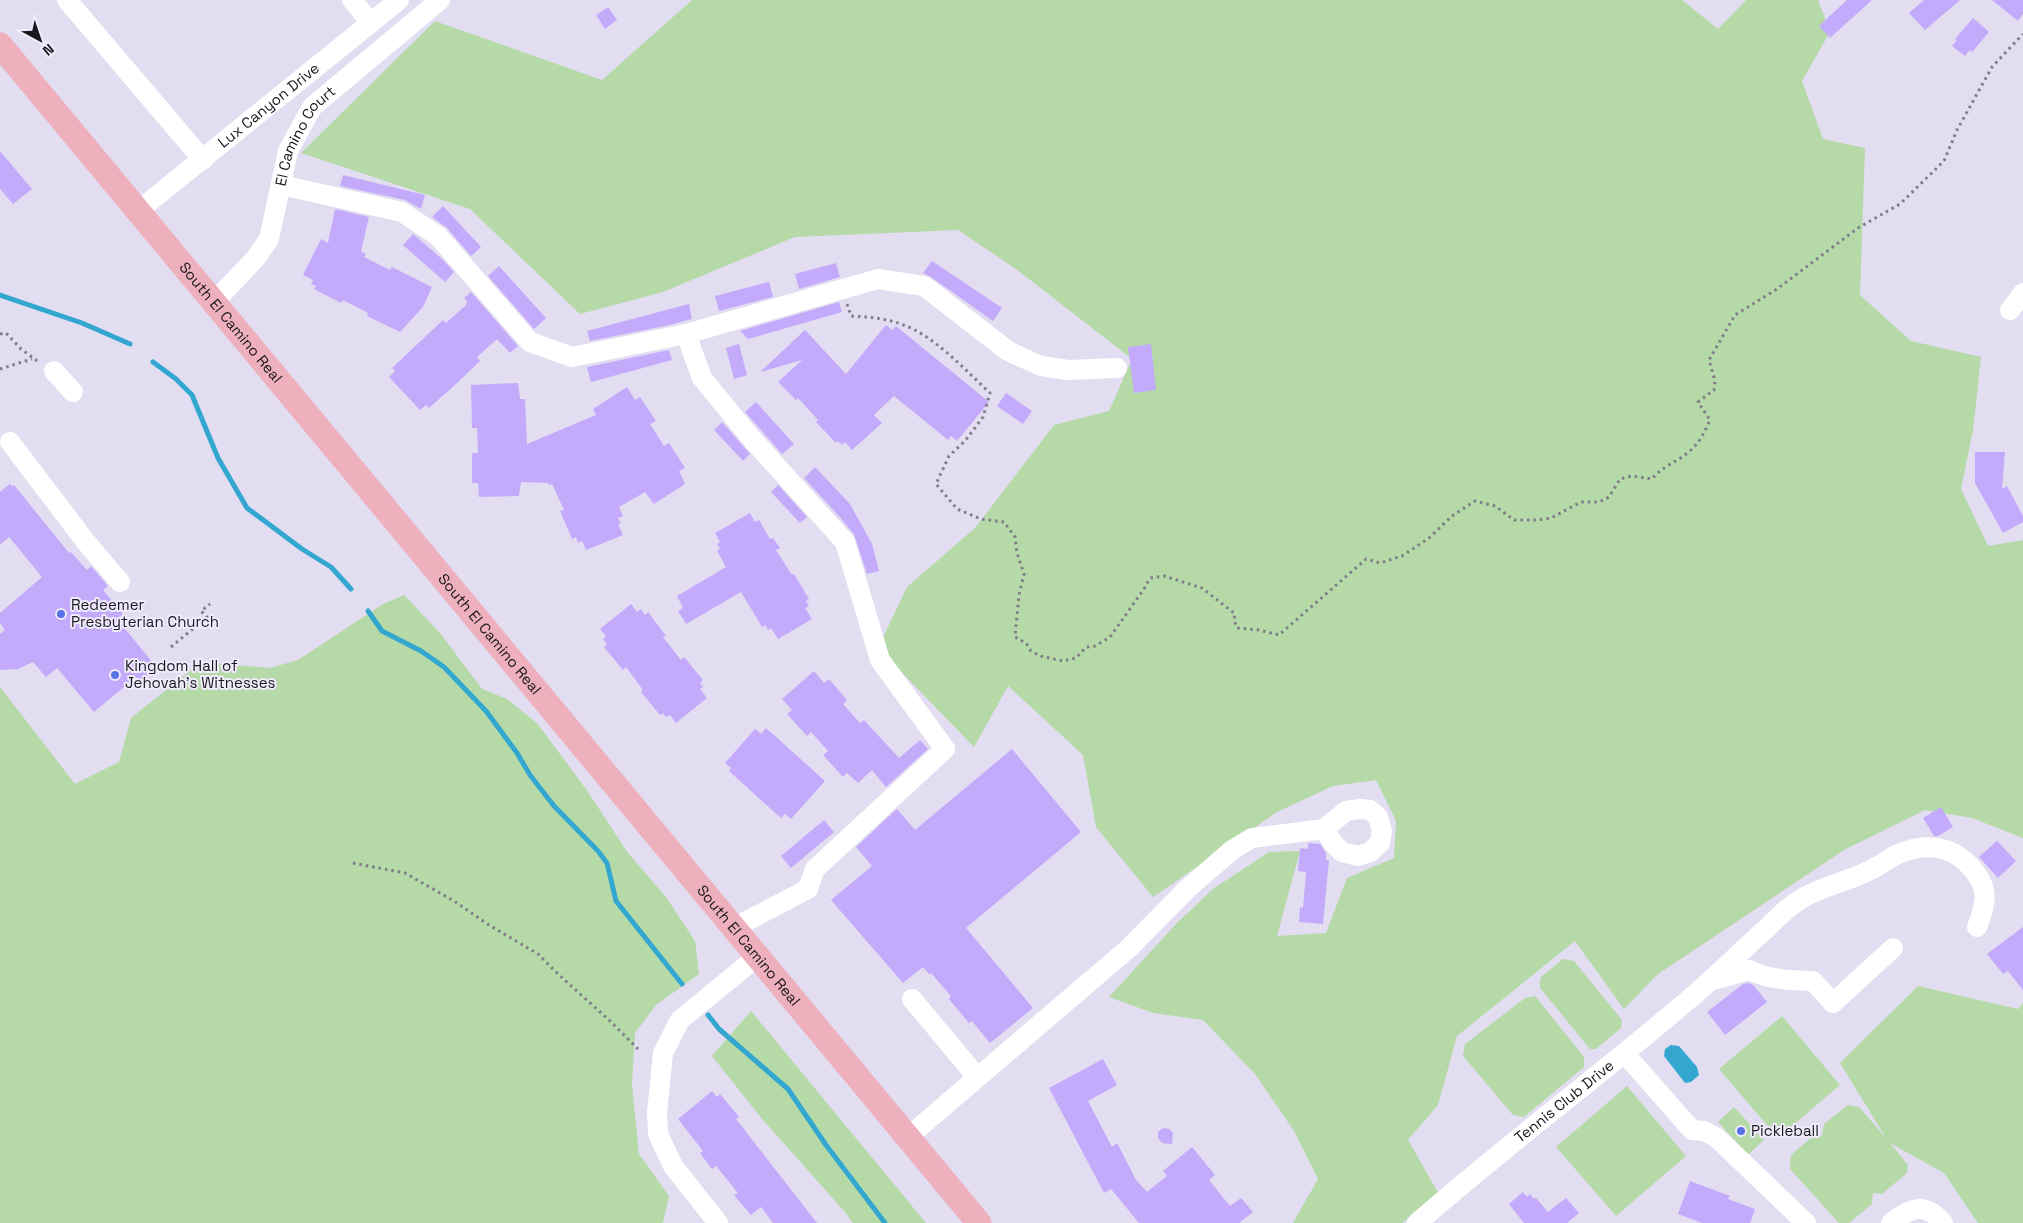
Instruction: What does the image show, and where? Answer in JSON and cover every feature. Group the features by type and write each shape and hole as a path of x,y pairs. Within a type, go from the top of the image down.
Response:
{"main road":[{"name":"South El Camino Real","path":"0,45 979,1223"}],"street":[{"path":"67,0 203,160"},
{"path":"352,0 370,23"},
{"name":"Lux Canyon Drive","path":"138,211 399,0"},
{"name":"El Camino Court","path":"214,302 255,259 269,239 288,151 312,107 440,0"},
{"path":"281,185 402,212 438,236 530,342 572,357 686,334 878,280 924,286 1008,351 1041,366 1068,370 1116,368"},
{"path":"2010,310 2023,293"},
{"path":"686,334 702,378 752,440 845,542 880,660 945,749 815,870 808,890 734,927"},
{"path":"54,371 73,392"},
{"path":"10,442 86,542 120,582"},
{"path":"908,1137 1129,948 1186,890 1232,850 1252,838 1324,829"},
{"name":"Tennis Club Drive","path":"1418,1223 1713,980 1730,961 1790,906 1803,897 1866,872 1896,855 1928,846 1940,848 1958,856 1973,870 1985,890 1986,900 1977,927"},
{"path":"1713,980 1749,970 1777,979 1812,981 1834,1003 1893,948"},
{"path":"718,1223 673,1166 658,1134 657,1113 663,1053 680,1020 758,956"},
{"path":"912,998 977,1077"},
{"path":"1625,1054 1692,1130 1704,1131 1716,1138 1806,1223"},
{"path":"1891,1223 1904,1213 1923,1208 1934,1212 1943,1223"}],"path":[{"path":"843,289 850,316 879,318 902,324 921,333 990,393 983,417 965,441 949,456 936,484 957,509 982,519 1004,522 1015,537 1017,553 1024,574 1019,595 1015,636 1026,643 1031,651 1040,656 1063,661 1076,658 1086,647 1095,646 1110,637 1150,578 1164,576 1202,588 1235,614 1234,620 1237,628 1259,630 1279,635 1366,559 1380,563 1402,556 1429,538 1452,516 1475,502 1495,506 1514,520 1552,518 1581,502 1599,502 1609,497 1620,479 1632,476 1652,479 1659,470 1691,451 1702,438 1710,420 1698,402 1714,390 1715,381 1709,360 1735,315 1777,289 1858,228 1900,204 1944,161 1957,130 1992,66 2023,34"},
{"path":"0,334 6,333 21,349 33,358 0,369"},
{"path":"171,647 207,617 201,611 210,604"},
{"path":"353,863 405,873 454,901 489,925 538,954 610,1020 638,1049"}],"green space":[{"path":"692,0 1682,0 1718,29 1746,0 1818,0 1830,32 1802,81 1823,139 1865,148 1860,295 1911,341 1981,357 1973,430 1961,489 1988,546 2023,540 2023,838 1972,818 1925,810 1844,850 1658,974 1624,1009 1575,941 1457,1036 1438,1105 1408,1140 1440,1196 1402,1223 1293,1223 1318,1179 1294,1131 1255,1074 1203,1020 1153,1013 1109,997 1177,923 1213,889 1269,852 1300,851 1277,936 1326,933 1347,878 1394,858 1396,821 1376,780 1333,786 1277,812 1153,897 1096,827 1083,755 1008,686 974,747 878,648 907,587 975,528 1054,425 1109,411 1132,359 1016,269 958,230 795,237 663,292 580,314 470,209 301,153 435,21 602,80"},
{"path":"404,595 440,633 482,689 507,699 537,723 586,789 628,853 666,897 695,941 699,974 656,1005 635,1033 632,1085 639,1154 669,1196 663,1223 0,1223 0,687 75,784 119,762 131,718 201,662 270,668 298,660 383,604"},
{"path":"1563,959 1574,961 1622,1020 1621,1028 1596,1049 1590,1049 1540,988 1540,978"},
{"path":"1918,986 2018,1009 2023,1003 2023,1223 1978,1223 1944,1173 1890,1143 1908,1165 1907,1173 1882,1194 1873,1193 1872,1204 1849,1223 1839,1223 1790,1169 1791,1155 1813,1136 1822,1136 1824,1124 1848,1105 1859,1107 1886,1138 1840,1063"},
{"path":"1535,996 1584,1057 1584,1067 1524,1117 1513,1115 1463,1056 1465,1044 1525,998"},
{"path":"751,1011 926,1223 853,1223 762,1119 712,1056"},
{"path":"1782,1016 1840,1085 1778,1138 1719,1069"},
{"path":"1627,1086 1686,1156 1616,1216 1556,1147"},
{"name":"Pickleball","path":"1734,1107 1764,1140 1748,1155 1718,1122"}],"water":[{"path":"1671,1045 1679,1046 1697,1067 1699,1075 1691,1082 1685,1083 1664,1056 1665,1049"}],"building":[{"path":"1847,0 1872,0 1830,38 1819,26"},
{"path":"1924,0 1960,0 1925,30 1909,13"},
{"path":"1992,0 2023,0 2023,14 2018,21"},
{"path":"608,7 617,20 605,29 596,15"},
{"path":"1973,18 1989,32 1972,52 1970,50 1965,56 1952,46 1957,40 1955,39"},
{"path":"0,151 32,189 13,204 0,189"},
{"path":"343,175 425,195 421,209 405,200 340,186"},
{"path":"443,206 481,247 471,256 447,228 432,217"},
{"path":"335,209 369,217 361,251 366,254 364,257 390,270 392,267 432,287 423,307 400,332 367,316 368,313 343,300 341,303 314,289 316,286 311,284 313,280 303,275 321,239 328,243"},
{"path":"413,234 454,272 445,282 403,245"},
{"path":"932,261 1002,308 993,321 923,273"},
{"path":"836,263 840,277 799,289 795,274"},
{"path":"499,266 546,318 534,329 488,276"},
{"path":"769,282 773,297 719,311 715,296"},
{"path":"471,292 518,346 510,353 497,339 477,357 480,361 455,385 429,408 426,405 420,410 389,377 395,371 392,368 443,320 446,323 466,305 467,301 464,298"},
{"path":"839,302 842,312 748,339 740,331"},
{"path":"689,304 692,319 590,341 587,331"},
{"path":"886,325 892,330 896,326 989,402 957,441 951,436 948,440 894,396 874,415 882,423 852,450 845,442 842,445 838,441 836,443 816,422 818,420 798,398 796,400 778,382 802,360 760,372 805,330 846,374"},
{"path":"739,344 747,375 734,379 726,348"},
{"path":"1151,344 1156,390 1134,393 1128,347"},
{"path":"669,350 672,360 591,382 587,367"},
{"path":"518,383 520,399 525,399 527,444 596,415 593,409 627,387 635,400 640,397 656,421 650,424 664,446 669,443 685,468 679,471 685,484 654,504 645,492 619,507 623,516 618,518 621,523 618,524 623,535 586,550 582,541 578,543 576,537 572,539 560,511 564,510 552,484 521,482 519,496 479,497 478,483 472,483 472,453 478,453 477,428 472,428 471,385"},
{"path":"1006,393 1032,411 1023,424 997,406"},
{"path":"756,402 794,444 782,454 745,412"},
{"path":"722,422 750,454 743,461 714,430"},
{"path":"1975,452 2005,452 2002,489 2007,486 2023,516 2023,522 2003,533 1975,483"},
{"path":"815,467 850,504 872,544 879,571 867,574 854,534 804,478"},
{"path":"10,484 14,485 69,553 71,552 87,570 91,566 108,586 103,590 123,614 117,619 153,663 146,669 149,673 140,681 136,677 94,712 57,668 46,677 33,662 18,669 0,670 0,634 5,630 0,623 0,613 42,577 9,537 0,545 0,492"},
{"path":"778,485 807,517 800,523 771,492"},
{"path":"750,513 755,522 759,520 770,539 773,538 780,548 776,550 792,575 794,574 809,599 806,601 809,606 805,608 812,619 778,639 771,628 768,630 765,625 762,627 741,592 686,624 678,611 683,608 677,596 726,567 717,551 720,549 717,544 720,542 715,533"},
{"path":"631,604 637,612 641,609 645,615 648,612 666,636 663,637 681,660 684,657 703,680 700,683 703,687 700,689 707,698 676,723 670,715 666,717 663,713 660,715 641,692 643,690 626,667 623,670 604,647 607,644 603,639 606,636 600,629"},
{"path":"814,671 824,683 829,679 847,700 843,704 860,723 864,720 899,758 920,740 928,749 886,787 872,770 858,783 847,773 843,777 823,755 828,751 811,732 807,736 787,714 792,710 782,699"},
{"path":"766,728 825,781 791,819 785,814 781,818 729,771 731,768 725,763 755,729 761,734"},
{"path":"1012,749 1081,832 966,928 1033,1008 990,1043 972,1021 969,1023 949,999 951,996 931,973 929,974 923,967 903,983 831,900 872,866 856,847 897,809 915,830"},
{"path":"1941,807 1953,827 1938,836 1934,836 1923,818"},
{"path":"824,820 834,832 791,868 781,856"},
{"path":"1997,841 2016,861 1998,878 1979,857"},
{"path":"1308,843 1320,844 1326,853 1326,860 1329,860 1323,924 1299,922 1300,907 1303,908 1306,872 1298,871 1300,848 1308,849"},
{"path":"2023,927 2023,990 2008,971 2003,974 1987,954"},
{"path":"1743,984 1753,985 1767,1002 1725,1035 1707,1012"},
{"path":"1103,1059 1117,1085 1088,1101 1112,1147 1117,1143 1136,1180 1147,1192 1167,1176 1163,1171 1192,1147 1215,1175 1209,1180 1230,1206 1241,1198 1253,1212 1239,1223 1139,1223 1111,1189 1104,1193 1049,1088"},
{"path":"712,1091 717,1097 720,1094 739,1117 736,1119 817,1223 773,1223 761,1207 751,1215 734,1195 738,1193 716,1166 712,1169 700,1153 703,1151 678,1119"},
{"path":"1163,1128 1169,1129 1173,1133 1172,1144 1162,1143 1158,1138 1158,1132"},
{"path":"1690,1181 1730,1196 1728,1199 1755,1209 1750,1223 1702,1223 1678,1214"},
{"path":"1523,1192 1527,1197 1530,1194 1534,1199 1536,1198 1548,1212 1566,1198 1579,1213 1567,1223 1524,1223 1509,1204"}],"waterway":[{"path":"0,295 82,323 130,344"},
{"path":"153,362 176,379 192,395 218,458 247,508 302,549 331,567 351,589"},
{"path":"368,611 382,631 421,651 444,667 486,711 554,806 598,851 607,863 616,901 682,984"},
{"path":"708,1015 719,1029 788,1089 826,1145 885,1223"}],"place":[{"name":"Redeemer Presbyterian Church","path":"61,614"},
{"name":"Kingdom Hall of Jehovah’s Witnesses","path":"115,675"},
{"name":"Pickleball","path":"1741,1131"}]}
